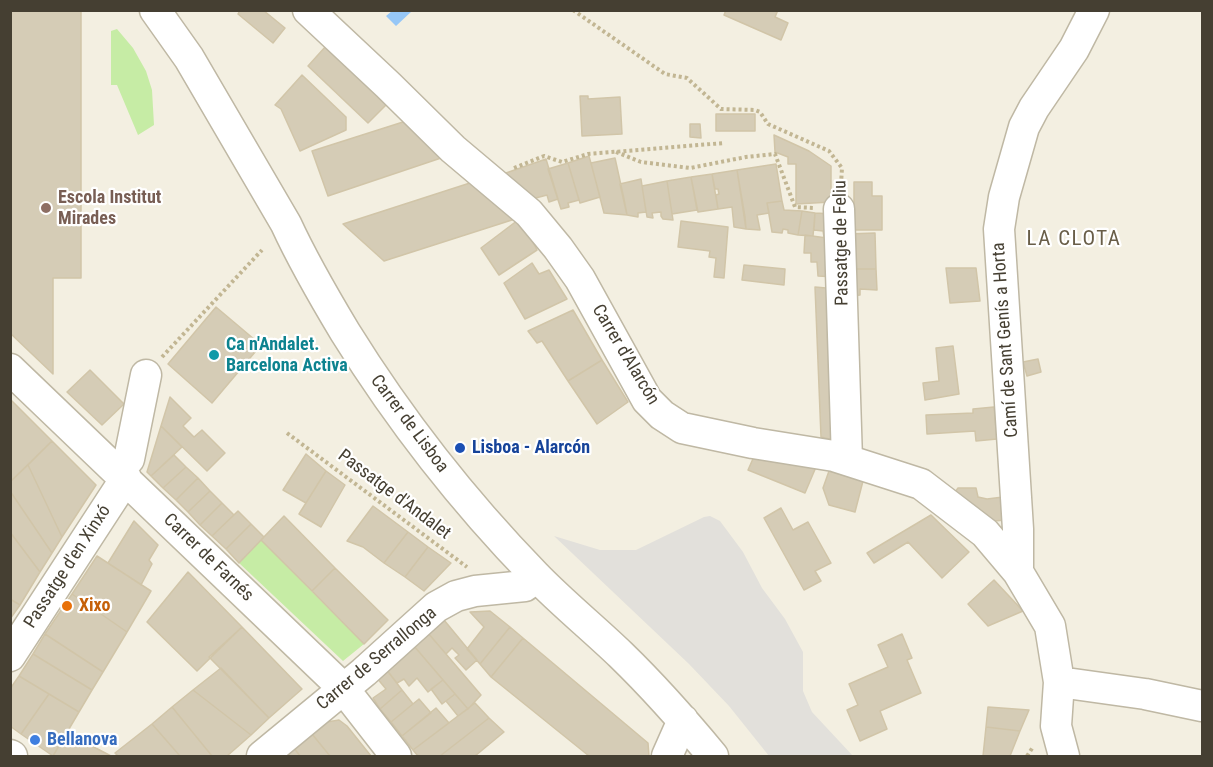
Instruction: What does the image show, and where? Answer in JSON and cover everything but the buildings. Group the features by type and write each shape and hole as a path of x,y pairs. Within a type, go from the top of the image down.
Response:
{"street":[{"name":"Carrer de Lisboa","path":"155,10 189,58 376,383 423,446 536,576 622,656 712,756"},
{"name":"Carrer d'Alarcón","path":"308,10 453,149 529,213 580,279 647,400 662,415 682,428 753,443 834,456 921,484 985,532 1018,572"},
{"name":"Camí de Sant Genís a Horta","path":"1018,572 1018,529 999,229 1004,196 1024,127 1034,108 1074,49 1094,10"},
{"name":"Passatge de Feliu","path":"839,209 847,460"},
{"name":"Carrer de Farnés","path":"10,369 128,469 343,688 396,756"},
{"name":"Passatge d'en Xinxó","path":"10,656 128,469 146,375"},
{"path":"1018,572 1050,626 1059,682 1048,729 1064,756"},
{"name":"Carrer de Serrallonga","path":"262,756 436,607 456,596 475,591 525,585 536,576"},
{"path":"1059,682 1145,694 1203,706"},
{"path":"668,756 682,720"}],"path":[{"name":"Passatge de Feliu","path":"573,10 665,74 687,78 721,109 755,110 760,112 768,124 829,151 842,168 839,209"},
{"path":"489,179 544,156 562,162 588,154 724,143"},
{"path":"616,152 641,162 690,168 775,154 795,207 839,209"},
{"path":"146,375 262,250"},
{"name":"Passatge d'Andalet","path":"287,433 475,573"}],"green space":[{"path":"117,29 133,48 146,71 152,90 154,125 138,135 117,85 111,85 111,31"},
{"path":"261,540 364,644 343,661 239,563"}],"shaded area":[{"path":"710,516 720,521 743,552 762,588 785,619 803,652 803,691 812,712 853,756 769,756 729,706 689,664 554,536 600,550 636,550"}],"water":[{"path":"392,11 412,11 396,26 386,16"}],"place":[{"name":"Escola Institut Mirades","path":"46,208"},
{"name":"Ca n'Andalet. Barcelona Activa","path":"214,355"},
{"name":"Lisboa - Alarcón","path":"460,448"},
{"name":"Xixo","path":"67,606"},
{"name":"Bellanova","path":"35,740"}],"district":[{"name":"LA CLOTA","path":"1074,240"}]}
